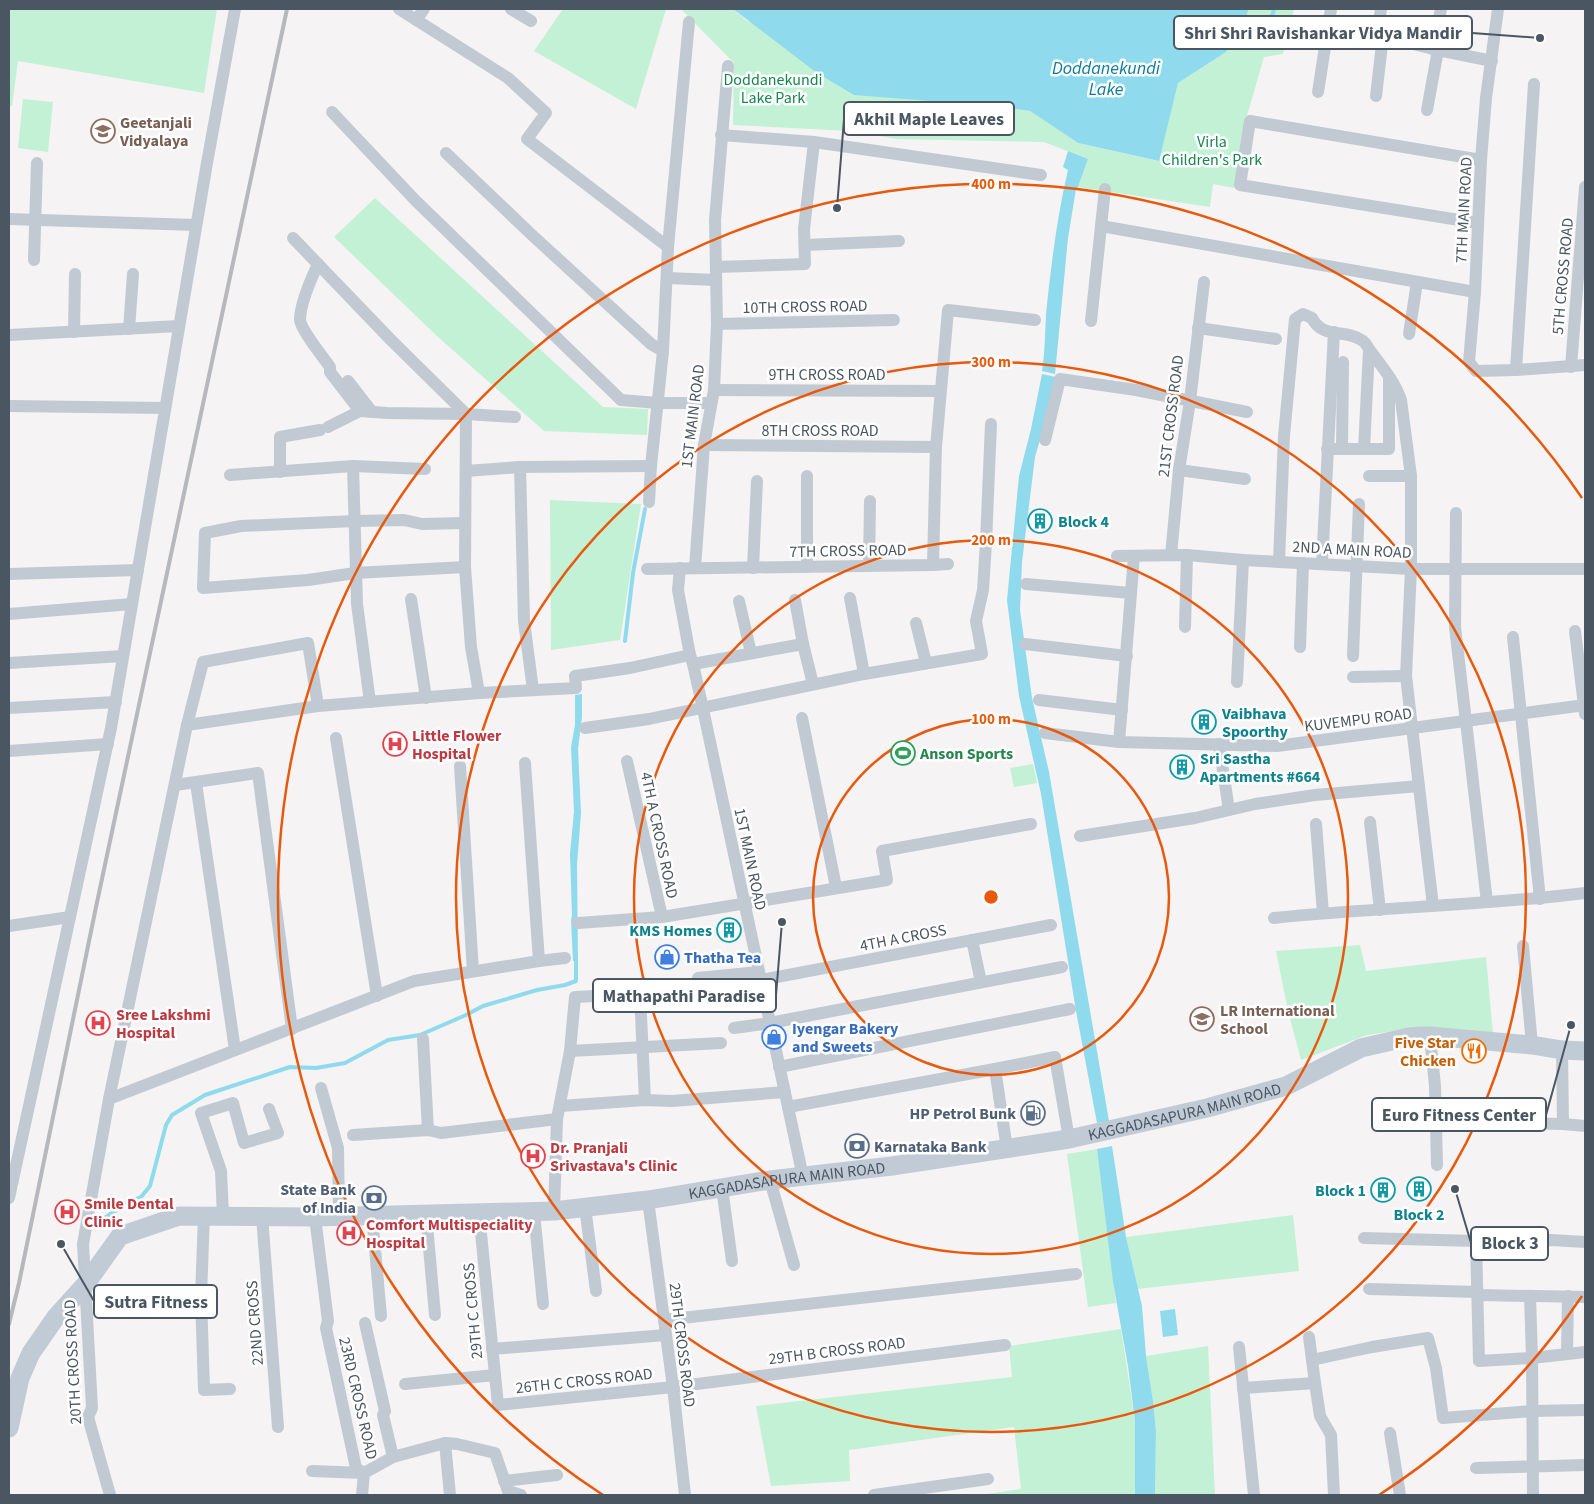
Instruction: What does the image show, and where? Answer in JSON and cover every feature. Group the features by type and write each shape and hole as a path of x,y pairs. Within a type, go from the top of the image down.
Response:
{"main road":[{"name":"KAGGADASAPURA MAIN ROAD","path":"9,1428 12,1397 31,1353 56,1317 85,1285 120,1236 179,1216 315,1217 534,1212 648,1200 770,1180 892,1166 1007,1149 1110,1131 1207,1108 1286,1086 1362,1048 1409,1037 1430,1036 1585,1051"}],"street":[{"path":"9,1198 116,702 196,225 235,9"},
{"path":"399,9 508,78 546,113 527,139 668,247"},
{"path":"416,20 424,9"},
{"path":"511,9 531,22"},
{"path":"1318,92 1331,9"},
{"path":"1376,96 1381,9"},
{"path":"1427,110 1441,9"},
{"name":"7TH MAIN ROAD","path":"1498,9 1486,98 1469,362 1476,371 1516,370"},
{"path":"649,502 663,350 668,247 689,22"},
{"path":"1329,24 1435,50 1492,61"},
{"name":"1ST MAIN ROAD","path":"695,568 704,445 712,397 717,324 715,220 728,66"},
{"path":"1534,84 1516,370 1585,365"},
{"name":"9TH CROSS ROAD","path":"332,112 415,200 621,400 658,403 712,397 940,391"},
{"path":"1478,223 1240,185 1250,121 1481,160"},
{"path":"721,135 814,142 1041,175"},
{"path":"667,278 805,264 804,229 814,142"},
{"path":"446,153 532,235 652,344 663,350"},
{"path":"34,260 36,164"},
{"name":"5TH CROSS ROAD","path":"1571,367 1581,287 1585,187"},
{"path":"1091,321 1105,189"},
{"path":"9,220 196,225"},
{"path":"1102,226 1475,292"},
{"path":"292,238 390,340 466,414 464,567 471,647 479,693"},
{"path":"805,245 899,241"},
{"path":"318,264 305,295 300,322 330,366 330,372 366,411"},
{"path":"74,332 75,274"},
{"path":"129,329 133,274"},
{"name":"21ST CROSS ROAD","path":"1171,555 1179,470 1190,401 1204,282"},
{"path":"1410,334 1417,282"},
{"path":"933,565 936,447 948,310 1034,320"},
{"path":"1279,562 1284,436 1295,318 1303,314 1312,318 1320,328 1347,334 1363,341 1397,388 1401,400 1411,476 1411,570 1406,676 1433,906"},
{"name":"10TH CROSS ROAD","path":"717,324 894,320"},
{"path":"9,335 179,326"},
{"path":"1198,328 1276,339"},
{"path":"1322,564 1334,332"},
{"path":"1364,449 1370,350"},
{"path":"1342,448 1343,362"},
{"path":"1327,451 1342,448 1389,449 1389,377"},
{"path":"1044,440 1060,379 1136,390 1247,412"},
{"path":"9,406 165,408"},
{"path":"280,472 280,437 324,429 366,411 515,417"},
{"path":"586,728 703,709 813,684 982,654 976,621 983,590 991,424"},
{"name":"8TH CROSS ROAD","path":"704,445 936,447"},
{"path":"353,466 356,604 370,702"},
{"path":"230,475 353,466 425,470"},
{"path":"466,470 520,466 651,466"},
{"path":"520,466 524,620 533,690"},
{"path":"1179,470 1245,479"},
{"path":"806,567 807,476"},
{"path":"1369,476 1411,476"},
{"path":"753,568 756,481"},
{"path":"869,566 870,501"},
{"path":"1353,656 1359,504"},
{"path":"1456,513 1455,627 1487,902"},
{"path":"464,567 355,573 308,580 203,588 205,533 241,526 355,521 404,520 422,524 465,523"},
{"path":"1184,627 1187,555"},
{"name":"2ND A MAIN ROAD","path":"1117,556 1187,555 1411,570 1585,569"},
{"path":"1119,742 1134,556"},
{"path":"1237,682 1243,560"},
{"path":"1300,647 1303,563"},
{"name":"7TH CROSS ROAD","path":"647,569 948,564"},
{"name":"1ST MAIN ROAD","path":"680,568 678,590 692,660 803,1176"},
{"path":"9,574 138,570"},
{"path":"1026,584 1131,593"},
{"path":"850,598 864,674"},
{"path":"412,599 426,698"},
{"path":"795,600 813,684"},
{"path":"739,601 751,653"},
{"path":"9,614 132,604"},
{"path":"916,623 926,663"},
{"path":"1575,631 1585,708"},
{"path":"1513,637 1540,899"},
{"name":"20TH CROSS ROAD","path":"110,1495 88,1417 92,1408 83,1244 109,1099 187,725 203,662 308,643 318,706"},
{"path":"187,725 318,706 479,693 576,688 575,676 751,653 803,644"},
{"path":"1025,644 1127,656"},
{"path":"9,663 123,656"},
{"path":"1353,677 1406,676"},
{"path":"1038,700 1122,710"},
{"path":"9,708 116,702"},
{"name":"KUVEMPU ROAD","path":"1045,733 1119,742 1277,746 1521,713 1585,708"},
{"path":"802,718 836,887"},
{"path":"336,738 377,996"},
{"path":"9,751 108,744"},
{"path":"1219,744 1229,810"},
{"name":"4TH A CROSS ROAD","path":"627,761 662,917"},
{"path":"525,763 539,960"},
{"path":"460,766 473,971"},
{"path":"175,786 258,773 292,1028"},
{"path":"196,783 235,1050"},
{"path":"1080,836 1195,818 1255,804 1307,796 1419,786"},
{"path":"1370,822 1380,910"},
{"path":"578,923 662,917 887,880 882,851 1031,824"},
{"path":"1316,824 1322,913"},
{"path":"1274,918 1322,913 1540,899 1585,893"},
{"path":"9,926 70,917"},
{"name":"4TH A CROSS","path":"570,1051 575,996 640,994 760,976 1051,925"},
{"path":"972,940 981,982"},
{"path":"1523,946 1532,1045"},
{"path":"109,1099 414,981 539,960 564,958"},
{"path":"734,1028 770,1023 1062,967"},
{"path":"640,994 645,1100"},
{"path":"779,1067 1070,1009"},
{"path":"1430,1036 1435,1086 1437,1165"},
{"path":"423,1039 428,1130"},
{"path":"554,1211 557,1120 570,1051 721,1043"},
{"path":"1562,1050 1563,1124"},
{"path":"788,1107 1055,1057 1069,1139"},
{"path":"995,1069 1007,1149"},
{"path":"321,1088 338,1148 339,1215"},
{"path":"560,1106 645,1100 672,1102 785,1092"},
{"path":"223,1216 221,1171 201,1113 233,1103 244,1143 278,1133 269,1109"},
{"path":"352,1135 428,1130 441,1133 557,1120"},
{"path":"1514,1123 1585,1126"},
{"path":"770,1180 794,1265"},
{"path":"722,1188 732,1261"},
{"name":"29TH CROSS ROAD","path":"648,1200 673,1387 685,1495"},
{"path":"585,1207 596,1291"},
{"path":"534,1212 543,1304"},
{"name":"29TH C CROSS","path":"479,1213 498,1405"},
{"path":"426,1214 435,1315"},
{"path":"204,1215 201,1296 204,1390 230,1389"},
{"path":"372,1215 381,1316"},
{"name":"22ND CROSS","path":"262,1216 278,1427"},
{"name":"23RD CROSS ROAD","path":"315,1217 328,1321 326,1328 356,1468 364,1473 362,1495"},
{"path":"1364,1238 1585,1242"},
{"path":"1476,1241 1479,1361 1585,1352"},
{"path":"664,1320 1076,1274"},
{"path":"1369,1289 1585,1297"},
{"path":"171,1296 201,1296"},
{"path":"1530,1296 1533,1495"},
{"path":"1567,1354 1568,1296"},
{"path":"365,1323 385,1411 383,1415 393,1457"},
{"path":"492,1349 666,1335"},
{"path":"1310,1337 1320,1416 1331,1435 1334,1495"},
{"path":"1312,1360 1372,1347 1428,1338 1436,1368 1443,1418 1532,1411 1585,1410"},
{"name":"29TH B CROSS ROAD","path":"673,1387 1005,1345"},
{"path":"1239,1347 1254,1495"},
{"path":"405,1384 494,1375"},
{"path":"1243,1388 1315,1384"},
{"name":"26TH C CROSS ROAD","path":"498,1405 673,1387"},
{"path":"1390,1433 1400,1495"},
{"path":"312,1471 364,1473 393,1457 445,1443 457,1444 495,1453 508,1491 521,1495"},
{"path":"445,1443 450,1495"},
{"path":"1476,1468 1585,1465"},
{"path":"504,1481 557,1475"},
{"path":"874,1495 988,1480"}],"green space":[{"path":"9,9 217,9 204,93 18,61 12,106 9,106"},
{"path":"563,9 666,9 636,109 534,51"},
{"name":"Doddanekundi Lake Park","path":"681,9 733,9 747,21 994,106 1030,111 1078,143 1158,161 1178,83 1226,52 1237,38 1249,9 1294,9 1283,54 1264,57 1246,119 1234,188 1213,184 1210,207 1078,187 1088,159 1044,142 897,139 849,131 733,125 734,63"},
{"path":"23,99 53,102 48,152 18,148"},
{"path":"375,198 603,407 648,409 647,435 544,431 438,337 334,237"},
{"path":"550,500 641,504 620,640 551,650"},
{"path":"1033,764 1037,783 1014,787 1010,768"},
{"path":"1360,945 1366,971 1486,957 1493,1034 1423,1027 1367,1035 1301,1060 1288,1011 1276,951"},
{"path":"1097,1149 1116,1303 1088,1307 1067,1154"},
{"path":"1293,1215 1299,1271 1137,1289 1126,1237"},
{"path":"1121,1329 1135,1421 1135,1495 980,1495 1021,1489 1014,1427 849,1450 850,1481 771,1486 756,1406 1012,1377 1009,1346"},
{"path":"1208,1346 1215,1495 1155,1495 1156,1431 1146,1356"}],"water":[{"name":"Doddanekundi Lake","path":"733,9 1249,9 1237,38 1226,52 1178,83 1159,161 1078,143 1030,111 994,106 854,95 817,73"},
{"path":"1068,151 1088,159 1076,189 1068,238 1055,374 1042,371 1052,259 1068,170 1063,167"},
{"path":"1042,374 1056,377 1035,457 1022,562 1020,610 1032,698 1049,772 1109,1121 1097,1123 1076,1011 1041,794 1019,696 1007,600 1019,476"},
{"path":"582,694 582,717 578,749 581,813 577,865 578,962 573,961 571,920 570,854 574,811 571,747 575,725 575,695"},
{"path":"1112,1146 1126,1237 1142,1306 1146,1356 1156,1431 1155,1495 1135,1495 1135,1421 1128,1366 1113,1282 1097,1149"},
{"path":"1175,1309 1178,1335 1163,1337 1160,1311"}],"waterway":[{"path":"1264,46 1274,9"},
{"path":"625,641 633,573 645,509"},
{"path":"99,1222 126,1203 141,1197 150,1186 166,1125 172,1115 205,1095 290,1067 316,1068 345,1063 388,1040 420,1035 483,1006 576,981 576,957"}],"railway":[{"path":"9,1324 287,9"}],"place":[{"name":"Shri Shri Ravishankar Vidya Mandir","path":"1540,38"},
{"name":"Geetanjali Vidyalaya","path":"103,131"},
{"name":"Akhil Maple Leaves","path":"837,208"},
{"name":"Block 4","path":"1040,521"},
{"name":"Vaibhava Spoorthy","path":"1204,722"},
{"name":"Little Flower Hospital","path":"395,744"},
{"name":"Anson Sports","path":"903,753"},
{"name":"Sri Sastha Apartments #664","path":"1182,767"},
{"name":"Mathapathi Paradise","path":"782,922"},
{"name":"KMS Homes","path":"729,930"},
{"name":"Thatha Tea","path":"667,957"},
{"name":"LR International School","path":"1202,1019"},
{"name":"Sree Lakshmi Hospital","path":"98,1023"},
{"name":"Euro Fitness Center","path":"1571,1025"},
{"name":"Iyengar Bakery and Sweets","path":"774,1037"},
{"name":"Five Star Chicken","path":"1474,1051"},
{"name":"HP Petrol Bunk","path":"1033,1113"},
{"name":"Karnataka Bank","path":"857,1146"},
{"name":"Dr. Pranjali Srivastava's Clinic","path":"533,1156"},
{"name":"Block 2","path":"1419,1189"},
{"name":"Block 3","path":"1455,1189"},
{"name":"Block 1","path":"1383,1190"},
{"name":"State Bank of India","path":"374,1198"},
{"name":"Smile Dental Clinic","path":"67,1212"},
{"name":"Comfort Multispeciality Hospital","path":"349,1233"},
{"name":"Sutra Fitness","path":"61,1244"}],"park label":[{"name":"Virla Children's Park","path":"1212,150"}]}
